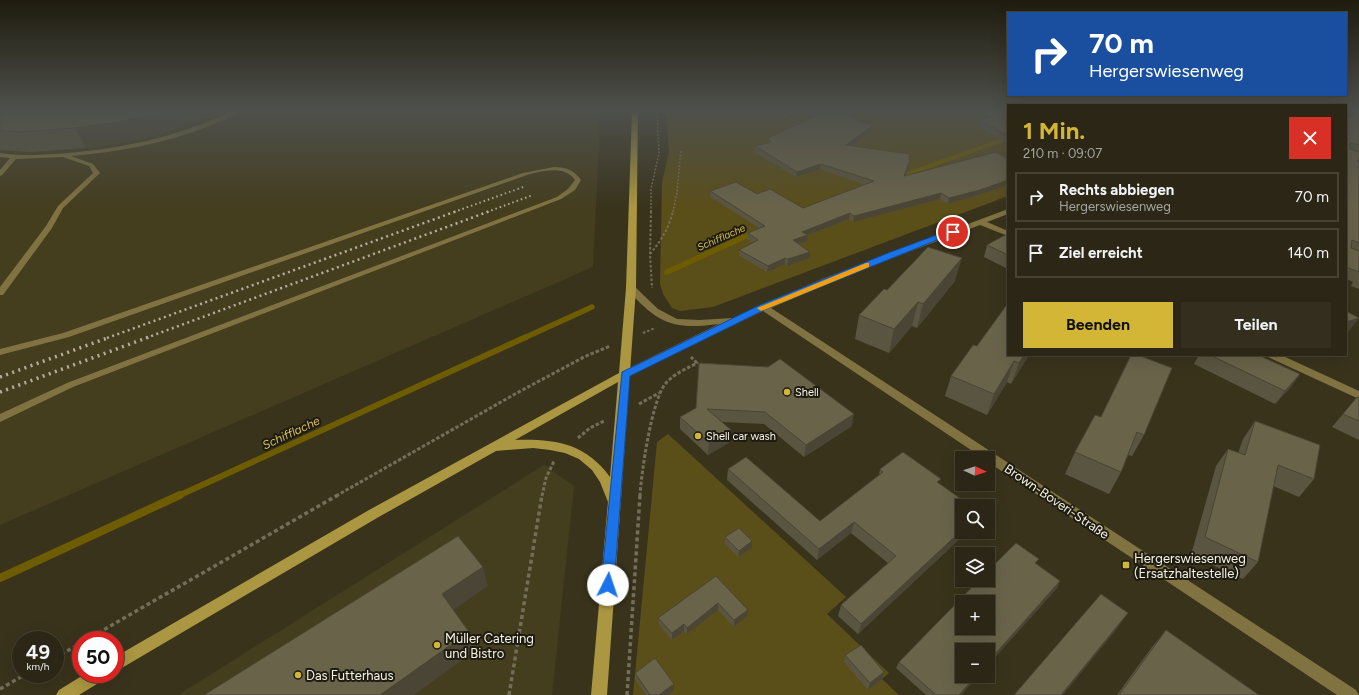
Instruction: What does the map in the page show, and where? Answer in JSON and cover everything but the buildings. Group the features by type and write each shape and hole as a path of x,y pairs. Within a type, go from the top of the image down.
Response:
{"main road":[{"path":"599,695 631,288 634,143"},
{"path":"124,660 366,518 625,374"},
{"path":"488,449 529,443 554,445 567,449 586,458 600,472 610,488 614,508"},
{"path":"64,695 85,683"}],"street":[{"path":"625,374 763,307 891,254 1007,211"},
{"path":"981,222 1007,234"},
{"path":"631,288 650,309 667,320 696,323 741,318"},
{"name":"Brown-Boveri-Straße","path":"763,307 1351,695"},
{"path":"1274,356 1359,395"}],"lane":[{"path":"0,155 14,158 63,156 106,150 138,143"},
{"path":"0,293 49,226 60,207 97,172 91,165 63,156"},
{"path":"0,174 14,158"},
{"path":"0,352 66,335 93,326 525,174 548,169 561,170 576,175 578,180 576,186 570,192 559,198 84,380 0,418"}],"path":[{"path":"654,293 650,277 651,189 659,153 658,143"},
{"path":"650,254 659,246 670,227 675,206 682,150"},
{"path":"102,631 515,394 584,357 658,327 667,320"},
{"path":"509,695 539,510 546,478 555,460 590,428 659,393 670,379 697,362"},
{"path":"627,695 640,493 648,441 659,393"},
{"path":"0,689 12,682"}],"shaded area":[{"path":"0,143 599,143 593,267 0,525"},
{"path":"668,143 1007,143 1007,196 713,307 680,311 672,308 663,294 660,284 662,183 669,151"},
{"path":"668,434 846,597 827,614 889,673 882,679 899,695 633,695 657,442"},
{"path":"544,465 574,486 552,695 178,695"}],"waterway":[{"name":"Schifflache","path":"899,177 993,143"},
{"name":"Schifflache","path":"667,272 755,232"},
{"name":"Schifflache","path":"524,338 592,307"},
{"name":"Schifflache","path":"178,496 526,337"},
{"name":"Schifflache","path":"0,578 180,495"}],"railway":[{"path":"454,212 526,186"},
{"path":"487,212 533,195"},
{"path":"107,338 457,211"},
{"path":"146,338 490,211"},
{"path":"0,377 110,337"},
{"path":"0,392 149,337"}],"slow traffic":[{"path":"761,308 866,265"}],"place":[{"name":"Shell","path":"787,392"},
{"name":"Shell car wash","path":"698,436"},
{"name":"Hergerswiesenweg (Ersatzhaltestelle)","path":"1126,565"},
{"name":"Müller Catering und Bistro","path":"437,645"},
{"name":"Das Futterhaus","path":"298,675"}],"route":[{"path":"608,585 625,374 763,307 891,254 953,232"}]}
